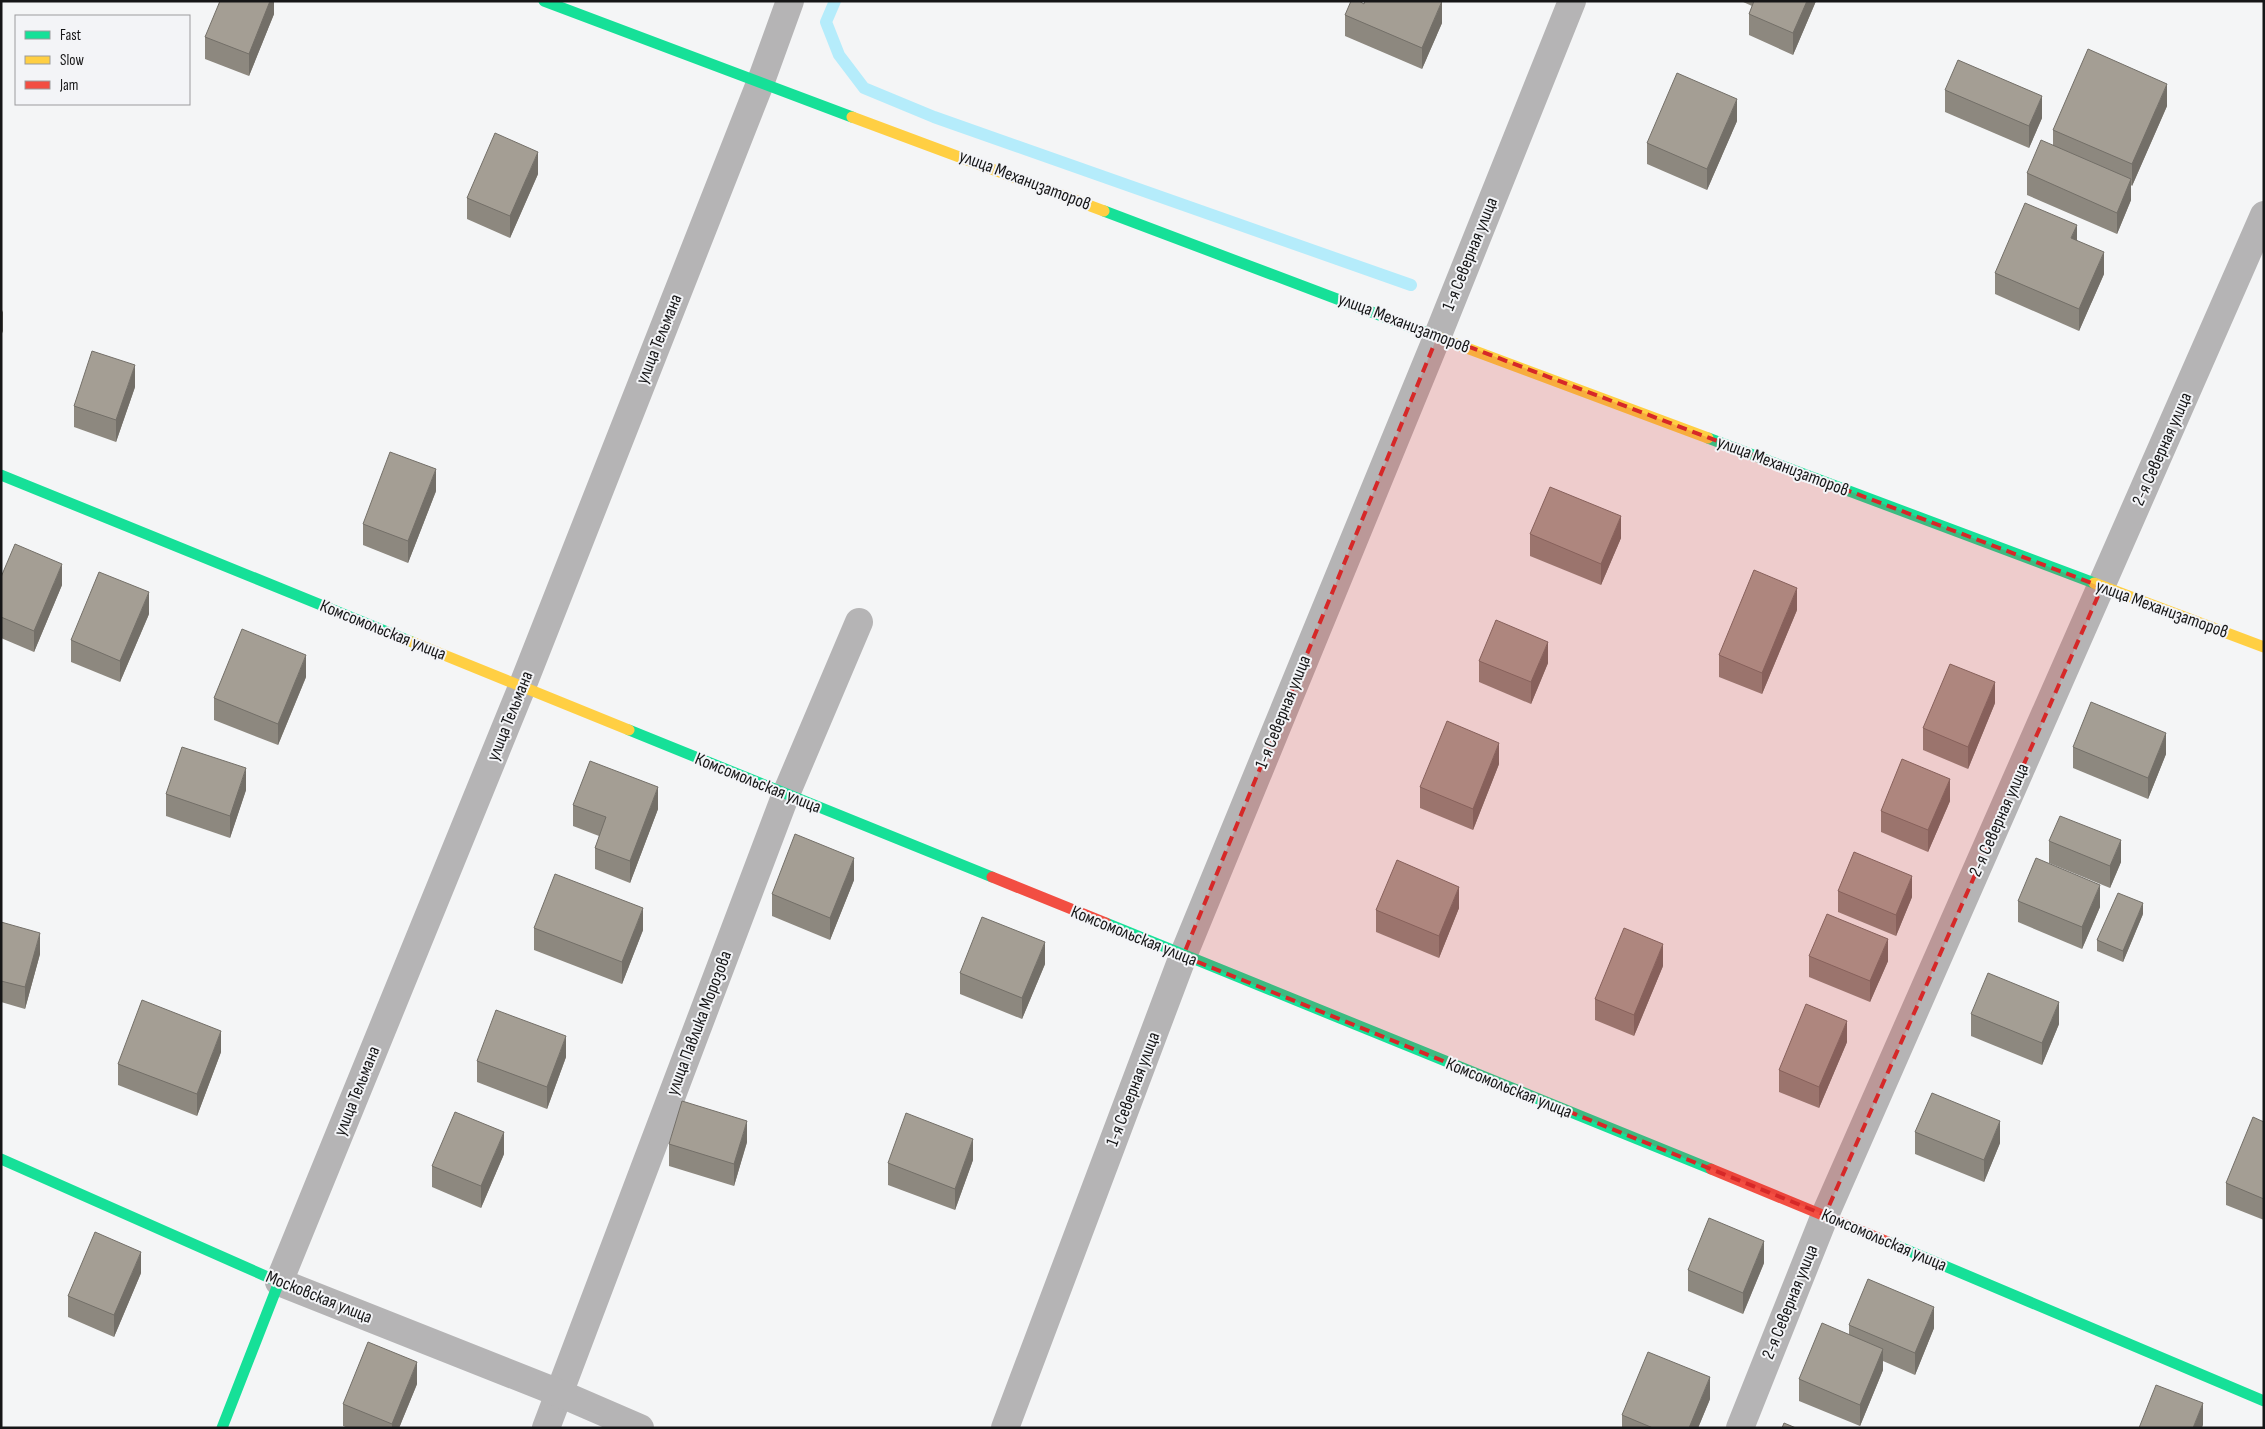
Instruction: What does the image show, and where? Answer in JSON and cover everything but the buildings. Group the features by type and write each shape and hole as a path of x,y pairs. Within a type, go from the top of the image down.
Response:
{"street":[{"name":"улица Механизаторов","path":"544,1 1438,335 2264,647"},
{"name":"улица Тельмана","path":"222,1428 279,1282 522,686 761,81 790,1"},
{"name":"1-я Северная улица","path":"1005,1428 1183,956 1438,335 1572,1"},
{"name":"2-я Северная улица","path":"1740,1428 1825,1216 2264,215"},
{"name":"Комсомольская улица","path":"1,475 1825,1216 2264,1401"},
{"name":"улица Павлика Морозова","path":"546,1428 786,794 859,622"},
{"name":"Московская улица","path":"1,1159 279,1282 560,1393 640,1428"}],"highlighted area":[{"path":"1438,335 2102,587 1825,1215 1183,956"}],"waterway":[{"path":"835,1 826,22 839,55 864,88 934,117 1411,285"}],"traffic: fast":[{"path":"544,1 852,117"},
{"path":"1104,211 1440,338"},
{"path":"1708,438 2094,583"},
{"path":"1,475 412,642"},
{"path":"629,730 992,877"},
{"path":"1106,923 1711,1169"},
{"path":"1,1159 279,1282 222,1428"},
{"path":"1888,1242 2264,1401"}],"traffic: slow":[{"path":"852,117 1104,211"},
{"path":"1440,338 1708,438"},
{"path":"2094,583 2264,647"},
{"path":"412,642 629,730"}],"traffic: jam":[{"path":"992,877 1106,923"},
{"path":"1711,1169 1888,1242"}]}
